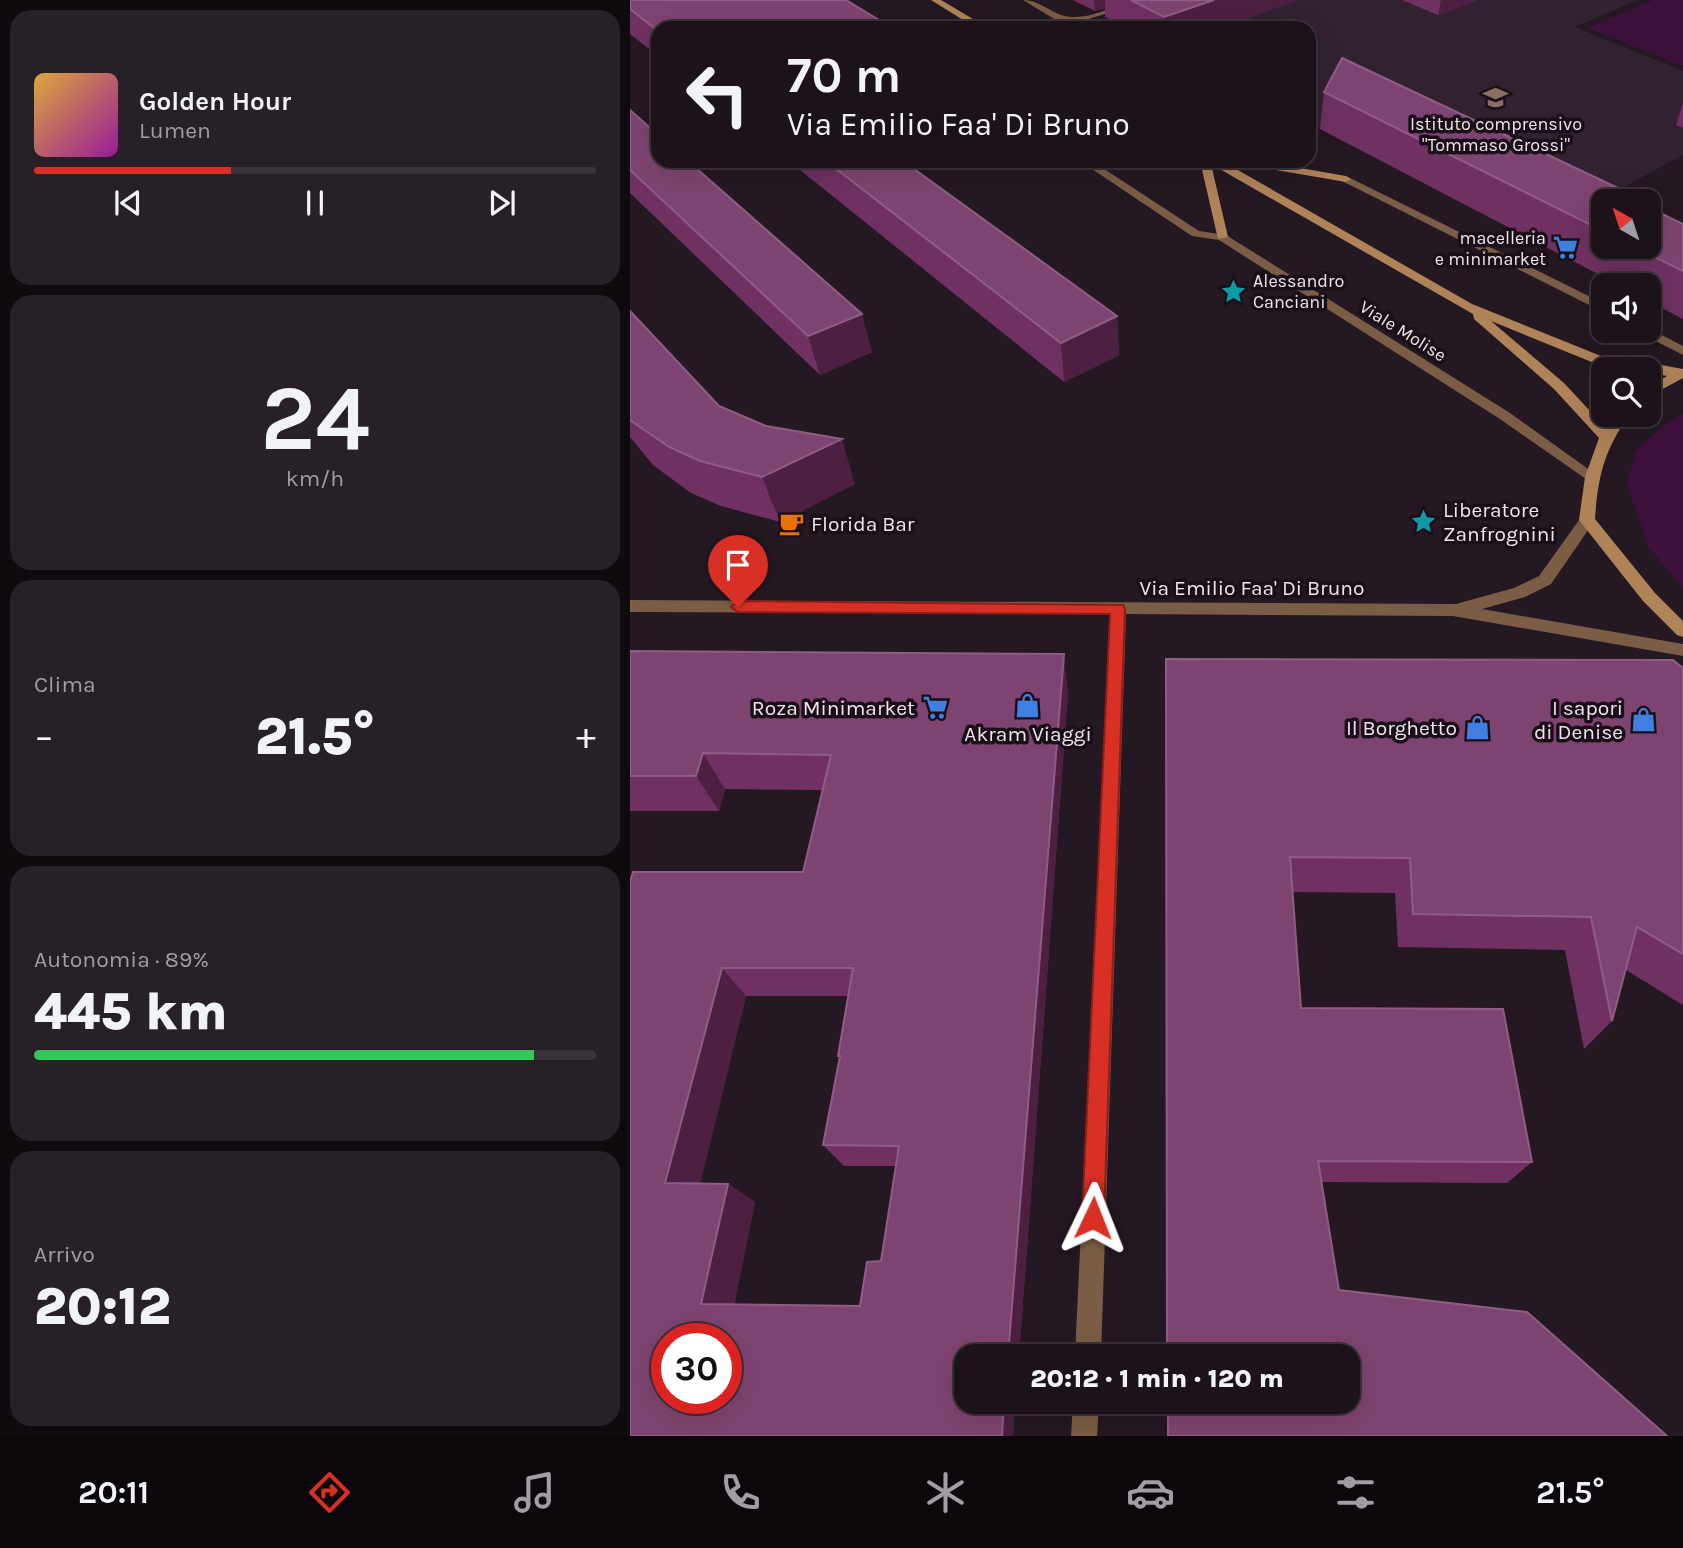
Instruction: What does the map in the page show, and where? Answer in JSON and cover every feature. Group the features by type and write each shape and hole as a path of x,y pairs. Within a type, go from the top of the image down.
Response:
{"main road":[{"path":"935,0 971,21"},
{"path":"1207,168 1222,237"},
{"path":"1226,168 1468,307 1604,362 1623,362 1680,373"},
{"path":"1284,168 1346,178"},
{"path":"1468,307 1559,386 1604,435"},
{"path":"1661,385 1680,373"},
{"path":"1611,427 1604,435 1591,476 1587,520 1649,597 1683,631"}],"street":[{"path":"1027,0 1059,18 1088,18 1145,0"},
{"name":"Viale Molise","path":"1097,168 1196,234 1222,237 1505,416 1591,476"},
{"path":"1346,178 1591,302"},
{"path":"1661,339 1683,351"},
{"name":"Via Emilio Faa' Di Bruno","path":"1453,610 1519,593 1545,580 1587,520"},
{"name":"Via Emilio Faa' Di Bruno","path":"630,606 1453,610 1683,650"},
{"path":"1088,1344 1118,609"},
{"path":"1084,1436 1085,1414"}],"shaded area":[{"name":"Istituto comprensivo \"Tommaso Grossi\"","path":"1227,0 1638,0 1575,27 1683,71 1683,155 1620,189 1591,189 1591,205 1530,238 1316,127 1316,21 1166,21"},
{"path":"1654,0 1683,0 1683,66 1588,28"},
{"path":"1683,414 1683,588 1648,546 1627,484 1636,451 1663,426"}],"building":[{"path":"630,0 846,0 880,21 651,21 651,26 630,9"},
{"path":"1131,0 1214,0 1164,17"},
{"path":"1342,58 1618,188 1591,189 1591,225 1324,92"},
{"path":"630,110 651,129 651,168 696,168 862,314 808,336 630,170"},
{"path":"835,168 913,168 1117,316 1061,343"},
{"path":"1661,213 1683,224 1683,271 1658,259 1661,259"},
{"path":"630,311 719,406 766,426 842,439 762,477 700,461 669,447 630,420"},
{"path":"630,651 1064,654 1009,1344 954,1344 954,1414 1003,1414 1002,1436 630,1436 630,882 633,872 803,872 831,755 703,753 696,776 630,776","holes":["722,968 853,968 823,1145 899,1146 881,1261 867,1262 860,1306 701,1304 728,1184 665,1183"]},
{"path":"1166,659 1673,660 1683,668 1683,954 1637,927 1612,1021 1591,917 1413,914 1410,858 1290,857 1301,1008 1503,1009 1532,1162 1318,1161 1339,1290 1527,1312 1667,1436 1168,1436 1168,1414 1360,1414 1360,1344 1167,1344"}],"place":[{"name":"Istituto comprensivo \"Tommaso Grossi\"","path":"1496,97"},
{"name":"macelleria e minimarket","path":"1566,248"},
{"name":"Alessandro Canciani","path":"1233,291"},
{"name":"Liberatore Zanfrognini","path":"1423,522"},
{"name":"Florida Bar","path":"791,524"},
{"name":"Akram Viaggi","path":"1028,705"},
{"name":"Roza Minimarket","path":"935,708"},
{"name":"I sapori di Denise","path":"1643,720"},
{"name":"Il Borghetto","path":"1477,728"}],"route":[{"path":"738,607 1118,609 1093,1218"}]}
